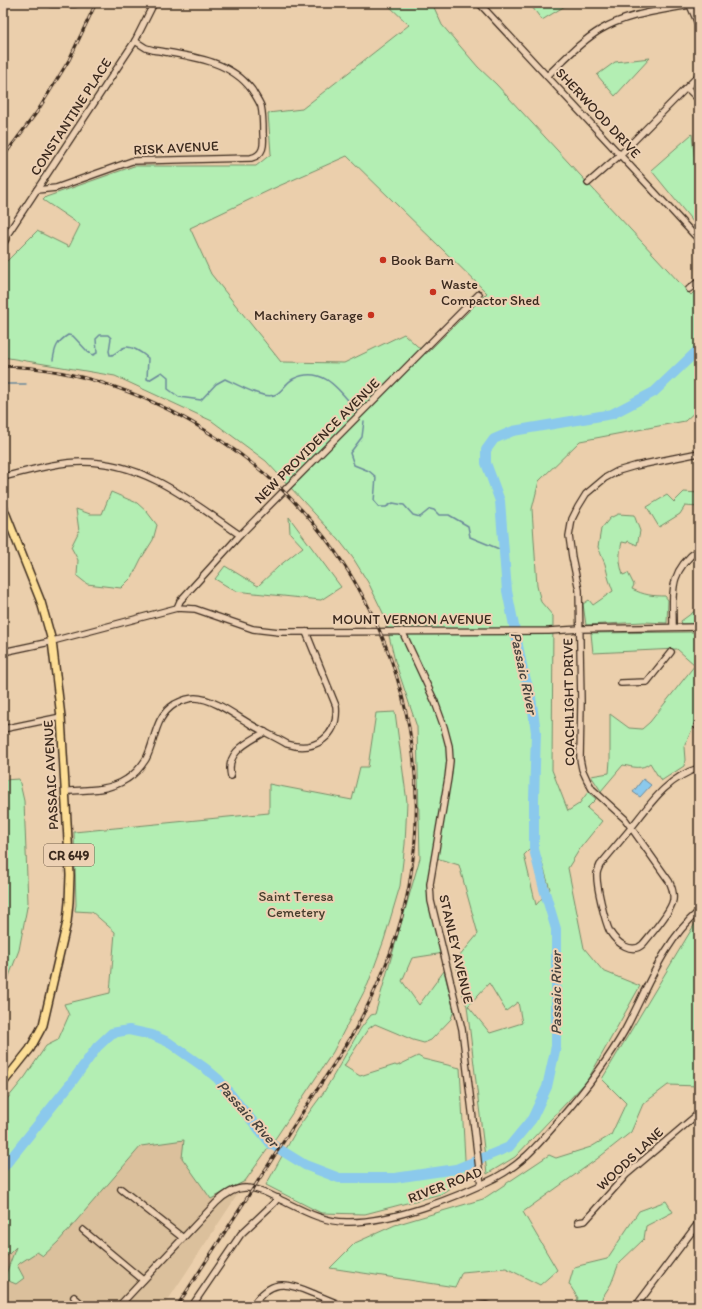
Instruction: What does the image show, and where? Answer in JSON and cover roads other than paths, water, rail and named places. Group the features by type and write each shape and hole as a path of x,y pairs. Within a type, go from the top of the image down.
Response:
{"main road":[{"path":"51,3 75,3"},
{"name":"PASSAIC AVENUE","path":"3,507 41,602 52,641 61,717 70,875 70,902 63,940 48,1006 40,1032 22,1061 3,1083"}],"street":[{"name":"CONSTANTINE PLACE","path":"3,240 135,41 154,3"},
{"name":"SHERWOOD DRIVE","path":"478,3 699,240"},
{"path":"547,76 586,39 610,24 633,16 689,4 699,26"},
{"name":"RISK AVENUE","path":"37,190 56,188 132,161 251,158 262,151 264,143 260,104 249,86 238,75 214,62 153,50 146,48 135,41"},
{"path":"588,183 620,155 699,75"},
{"path":"687,88 699,100"},
{"path":"689,289 699,281"},
{"name":"NEW PROVIDENCE AVENUE","path":"177,608 180,601 240,535 479,294"},
{"name":"COACHLIGHT DRIVE","path":"631,828 600,865 597,876 602,905 610,931 617,940 625,946 631,949 636,949 643,944 669,910 673,898 672,890 669,881 631,828 621,815 592,789 586,780 582,769 580,760 579,590 570,550 569,536 572,519 578,507 592,489 605,478 618,471 635,466 699,453"},
{"path":"3,477 67,463 83,462 118,466 136,471 168,486 240,535"},
{"path":"673,627 673,592 675,578 683,564 699,549"},
{"name":"MOUNT VERNON AVENUE","path":"3,652 52,641 177,608 195,609 253,629 279,632 549,631 580,628 699,626"},
{"name":"STANLEY AVENUE","path":"402,631 435,702 449,746 450,761 448,778 430,884 432,901 462,1029 477,1147 480,1185"},
{"path":"66,791 97,790 107,788 117,785 132,776 140,768 146,758 157,726 164,714 174,705 186,699 195,698 214,704 287,744 305,747 316,744 325,738 332,730 335,723 336,706 306,632"},
{"path":"621,682 647,682 671,652"},
{"path":"3,729 61,717"},
{"path":"231,776 230,764 235,753 265,732"},
{"path":"631,828 664,788 684,774 699,768"},
{"name":"RIVER ROAD","path":"119,1306 221,1198 234,1190 246,1188 263,1191 324,1219 359,1222 411,1211 462,1193 514,1168 524,1159 590,1083 624,1031 671,943 688,921 699,911"},
{"name":"WOODS LANE","path":"578,1222 585,1221 626,1175 699,1112"},
{"path":"121,1189 183,1238"},
{"path":"192,1306 241,1234 278,1198"},
{"path":"636,1306 699,1222"},
{"path":"83,1230 143,1280"},
{"path":"252,1306 259,1296 269,1289 283,1285 298,1286 344,1306"},
{"path":"74,1297 84,1306"},
{"path":"478,1306 489,1306"}],"water":[{"path":"643,779 651,785 640,797 633,792"}],"waterway":[{"path":"53,360 57,345 68,335 73,336 88,352 93,355 97,353 96,339 100,335 108,335 111,338 109,351 110,355 126,347 133,348 140,352 148,358 147,379 149,380 162,372 168,377 168,389 179,397 201,400 216,384 225,379 257,393 269,396 277,394 293,379 304,375 313,375 322,377 330,382 344,395 357,411"},
{"name":"Passaic River","path":"3,1168 71,1083 97,1047 112,1033 129,1030 152,1035 168,1042 205,1068 218,1079 271,1144 305,1165 339,1178 395,1178 456,1169 509,1147 532,1119 547,1087 556,1046 556,929 534,849 536,732 531,697 523,670 507,591 500,501 486,463 486,450 494,439 513,431 612,414 654,392 699,349"},
{"path":"3,384 26,384"},
{"path":"364,421 362,437 350,453 354,465 369,471 376,477 374,501 379,507 386,507 393,503 404,505 413,515 420,517 430,509 434,510 439,515 449,515 468,526 470,537 504,551"}],"railway":[{"path":"3,157 37,112 69,60 96,3"},
{"path":"3,366 60,372 115,387 142,397 168,409 217,438 269,478 314,524 351,576 380,633 401,693 413,756 416,821 409,886 405,906 393,945 378,984 350,1039 177,1306"}],"place":[{"name":"Book Barn","path":"383,260"},
{"name":"Waste Compactor Shed","path":"433,292"},
{"name":"Machinery Garage","path":"371,315"}],"park label":[{"name":"Saint Teresa Cemetery","path":"296,904"}]}
